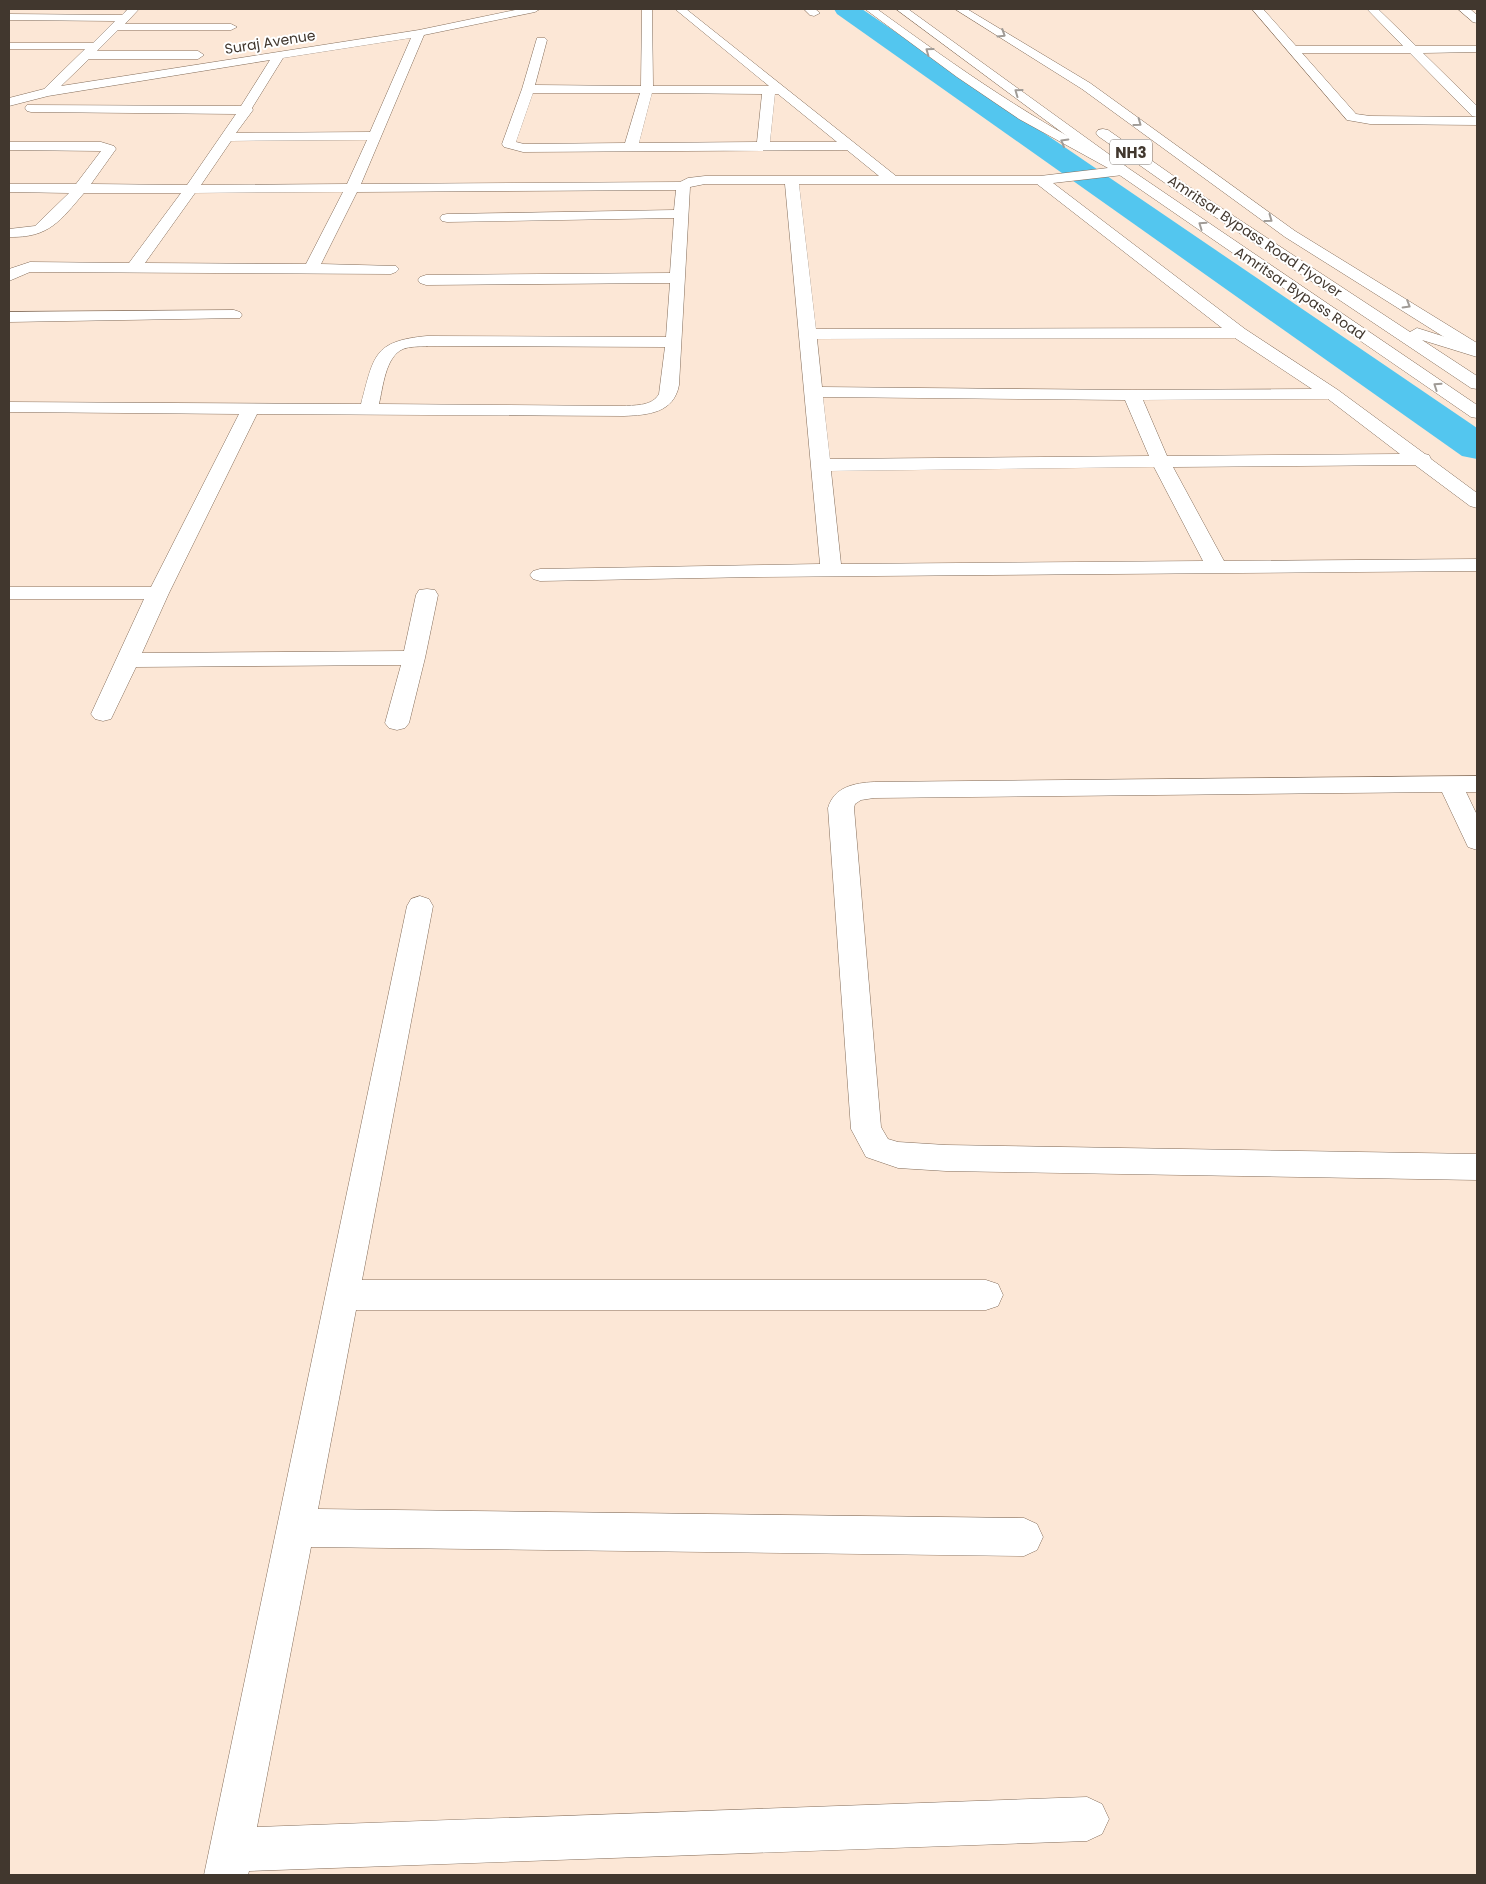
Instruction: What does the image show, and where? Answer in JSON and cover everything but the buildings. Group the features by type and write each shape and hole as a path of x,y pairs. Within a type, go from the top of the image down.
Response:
{"main road":[{"path":"48,92 134,9"},
{"name":"Suraj Avenue","path":"9,102 48,92 419,33 496,14 536,9"},
{"path":"632,146 647,90 647,9"},
{"path":"680,9 775,90 851,146 893,180"},
{"path":"870,9 1036,126 1083,152 1124,171"},
{"name":"NH3","path":"901,9 1124,171"},
{"path":"960,9 1086,86 1290,234 1477,351"},
{"path":"1257,9 1352,117 1370,120 1477,121"},
{"path":"1372,9 1477,113"},
{"path":"1463,9 1477,20"},
{"path":"9,17 124,18"},
{"path":"115,27 231,27"},
{"path":"311,269 352,187 419,33"},
{"path":"541,40 528,90 510,145 523,148 851,146"},
{"path":"9,46 202,55"},
{"path":"1295,50 1477,49"},
{"path":"133,268 193,189 247,110 278,56"},
{"path":"528,90 775,90"},
{"path":"763,146 775,90"},
{"path":"9,108 247,110"},
{"name":"Amritsar Bypass Road Flyover","path":"1094,127 1180,187 1389,325"},
{"path":"228,137 375,136"},
{"path":"9,146 101,146 108,148 108,151 79,189 48,224 28,232 9,234"},
{"path":"9,188 193,189 683,186 688,182 706,180 1040,180 1124,171"},
{"name":"Amritsar Bypass Road","path":"1124,171 1477,413"},
{"path":"791,179 831,570"},
{"path":"1040,180 1239,333 1332,394 1422,459 1477,502"},
{"path":"9,407 624,411 649,409 660,404 666,397 674,342 683,186"},
{"path":"447,218 681,214"},
{"path":"9,276 18,270 30,267 391,269"},
{"path":"426,280 677,278"},
{"path":"9,317 234,315"},
{"path":"1389,325 1477,351"},
{"name":"Amritsar Bypass Road","path":"1389,325 1477,384"},
{"path":"808,334 1239,333"},
{"path":"369,409 386,353 395,346 427,341 674,342"},
{"path":"814,392 1132,395 1332,394"},
{"path":"1132,395 1161,463 1217,567"},
{"path":"103,714 158,593 251,408"},
{"path":"821,465 1422,459"},
{"path":"540,575 831,570 1477,565"},
{"path":"9,592 158,593"},
{"path":"397,722 414,658 427,595"},
{"path":"128,660 414,658"},
{"path":"1450,784 1477,841"},
{"path":"1477,784 890,790 853,794 842,801 866,1129 877,1148 898,1155 946,1158 1477,1167"},
{"path":"420,906 228,1863 1087,1819"},
{"path":"342,1295 986,1295"},
{"path":"296,1528 1024,1537"}],"waterway":[{"path":"846,9 1477,447"}]}
